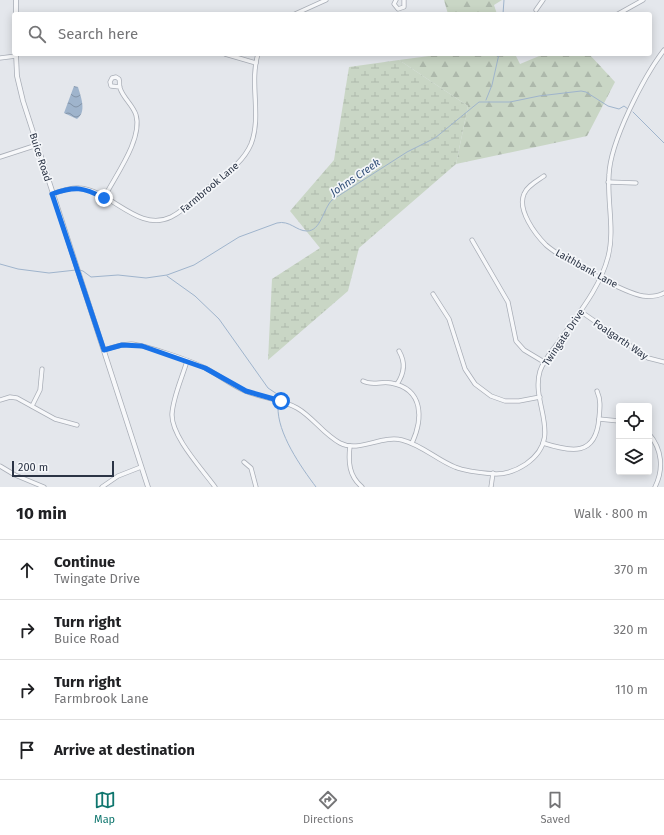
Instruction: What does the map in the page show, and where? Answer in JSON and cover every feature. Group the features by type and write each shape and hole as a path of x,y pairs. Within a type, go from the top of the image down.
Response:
{"street":[{"path":"16,0 16,12"},
{"path":"299,12 326,0"},
{"path":"396,0 394,2 395,7 400,9 405,5 404,0"},
{"path":"536,10 543,0"},
{"path":"622,12 643,0"},
{"name":"Twingate Drive","path":"543,443 545,424 540,397 539,378 544,362 580,311 600,277 608,257 610,242 608,182 616,142 628,115 664,50"},
{"path":"0,58 12,56"},
{"name":"Buice Road","path":"16,56 20,90 52,194 81,278 148,487"},
{"path":"232,56 256,63"},
{"name":"Farmbrook Lane","path":"52,194 68,189 79,188 90,190 142,218 153,220 164,219 177,213 236,165 248,151 254,134 256,63 258,56"},
{"path":"104,198 134,142 137,130 137,120 134,110 120,87"},
{"path":"0,157 37,145"},
{"name":"Laithbank Lane","path":"544,176 528,187 524,193 522,205 526,217 547,246 600,277 642,296 654,296 664,293"},
{"path":"608,182 636,183"},
{"path":"472,240 508,302 516,341 524,350 544,362"},
{"path":"433,294 449,319 464,369 475,384 491,396 505,401 519,401 540,397"},
{"name":"Foalgarth Way","path":"580,311 648,358 664,362"},
{"path":"104,350 122,345 135,345 188,361 205,368 246,391 296,407 333,439 350,446 388,439 412,443 456,467 493,473 508,472 523,466 535,456 543,443 566,450 581,448 594,437 599,419 600,401 597,391"},
{"path":"396,384 402,376 404,367 404,360 399,351"},
{"path":"188,361 173,406 173,425 179,437 215,487"},
{"path":"32,406 40,390 42,369"},
{"path":"363,381 368,383 386,382 396,384 410,394 419,409 419,425 412,443"},
{"path":"0,400 10,397 17,398 55,419 77,424"},
{"path":"599,419 616,421"},
{"path":"652,438 661,456 661,473 656,487"},
{"path":"350,446 349,458 351,473 362,487"},
{"path":"244,462 251,468 256,487"},
{"path":"0,466 15,475 44,487"},
{"path":"102,487 118,476 141,467"},
{"path":"491,487 493,473"}],"green space":[{"path":"444,0 502,0 494,5 496,12 447,12"},
{"path":"429,56 516,56 520,64 539,56 591,56 615,82 587,136 456,164 468,106 399,60"},
{"path":"399,60 468,106 456,164 359,248 348,291 268,360 272,279 320,248 290,211 334,160 349,67"}],"water":[{"path":"74,86 78,87 83,108 77,119 64,113"}],"waterway":[{"path":"503,12 504,0"},
{"path":"486,100 492,85 499,56"},
{"name":"Johns Creek","path":"79,270 91,277 118,275 146,278 167,275 194,265 239,237 277,223 286,223 303,231 312,230 319,224 332,200 407,152 435,138 479,102 510,102 539,96 581,91 586,92 608,106 619,109 624,106 628,109"},
{"name":"Johns Creek","path":"633,112 664,143"},
{"name":"Johns Creek","path":"0,264 18,269 49,273 76,270"},
{"path":"167,276 195,296 219,319 268,388 277,394"},
{"path":"278,407 281,428 297,460 316,487"}],"route":[{"path":"104,198 90,190 79,188 68,189 52,194 104,350 129,344 142,346 199,365 236,386 256,395 281,401"}]}
